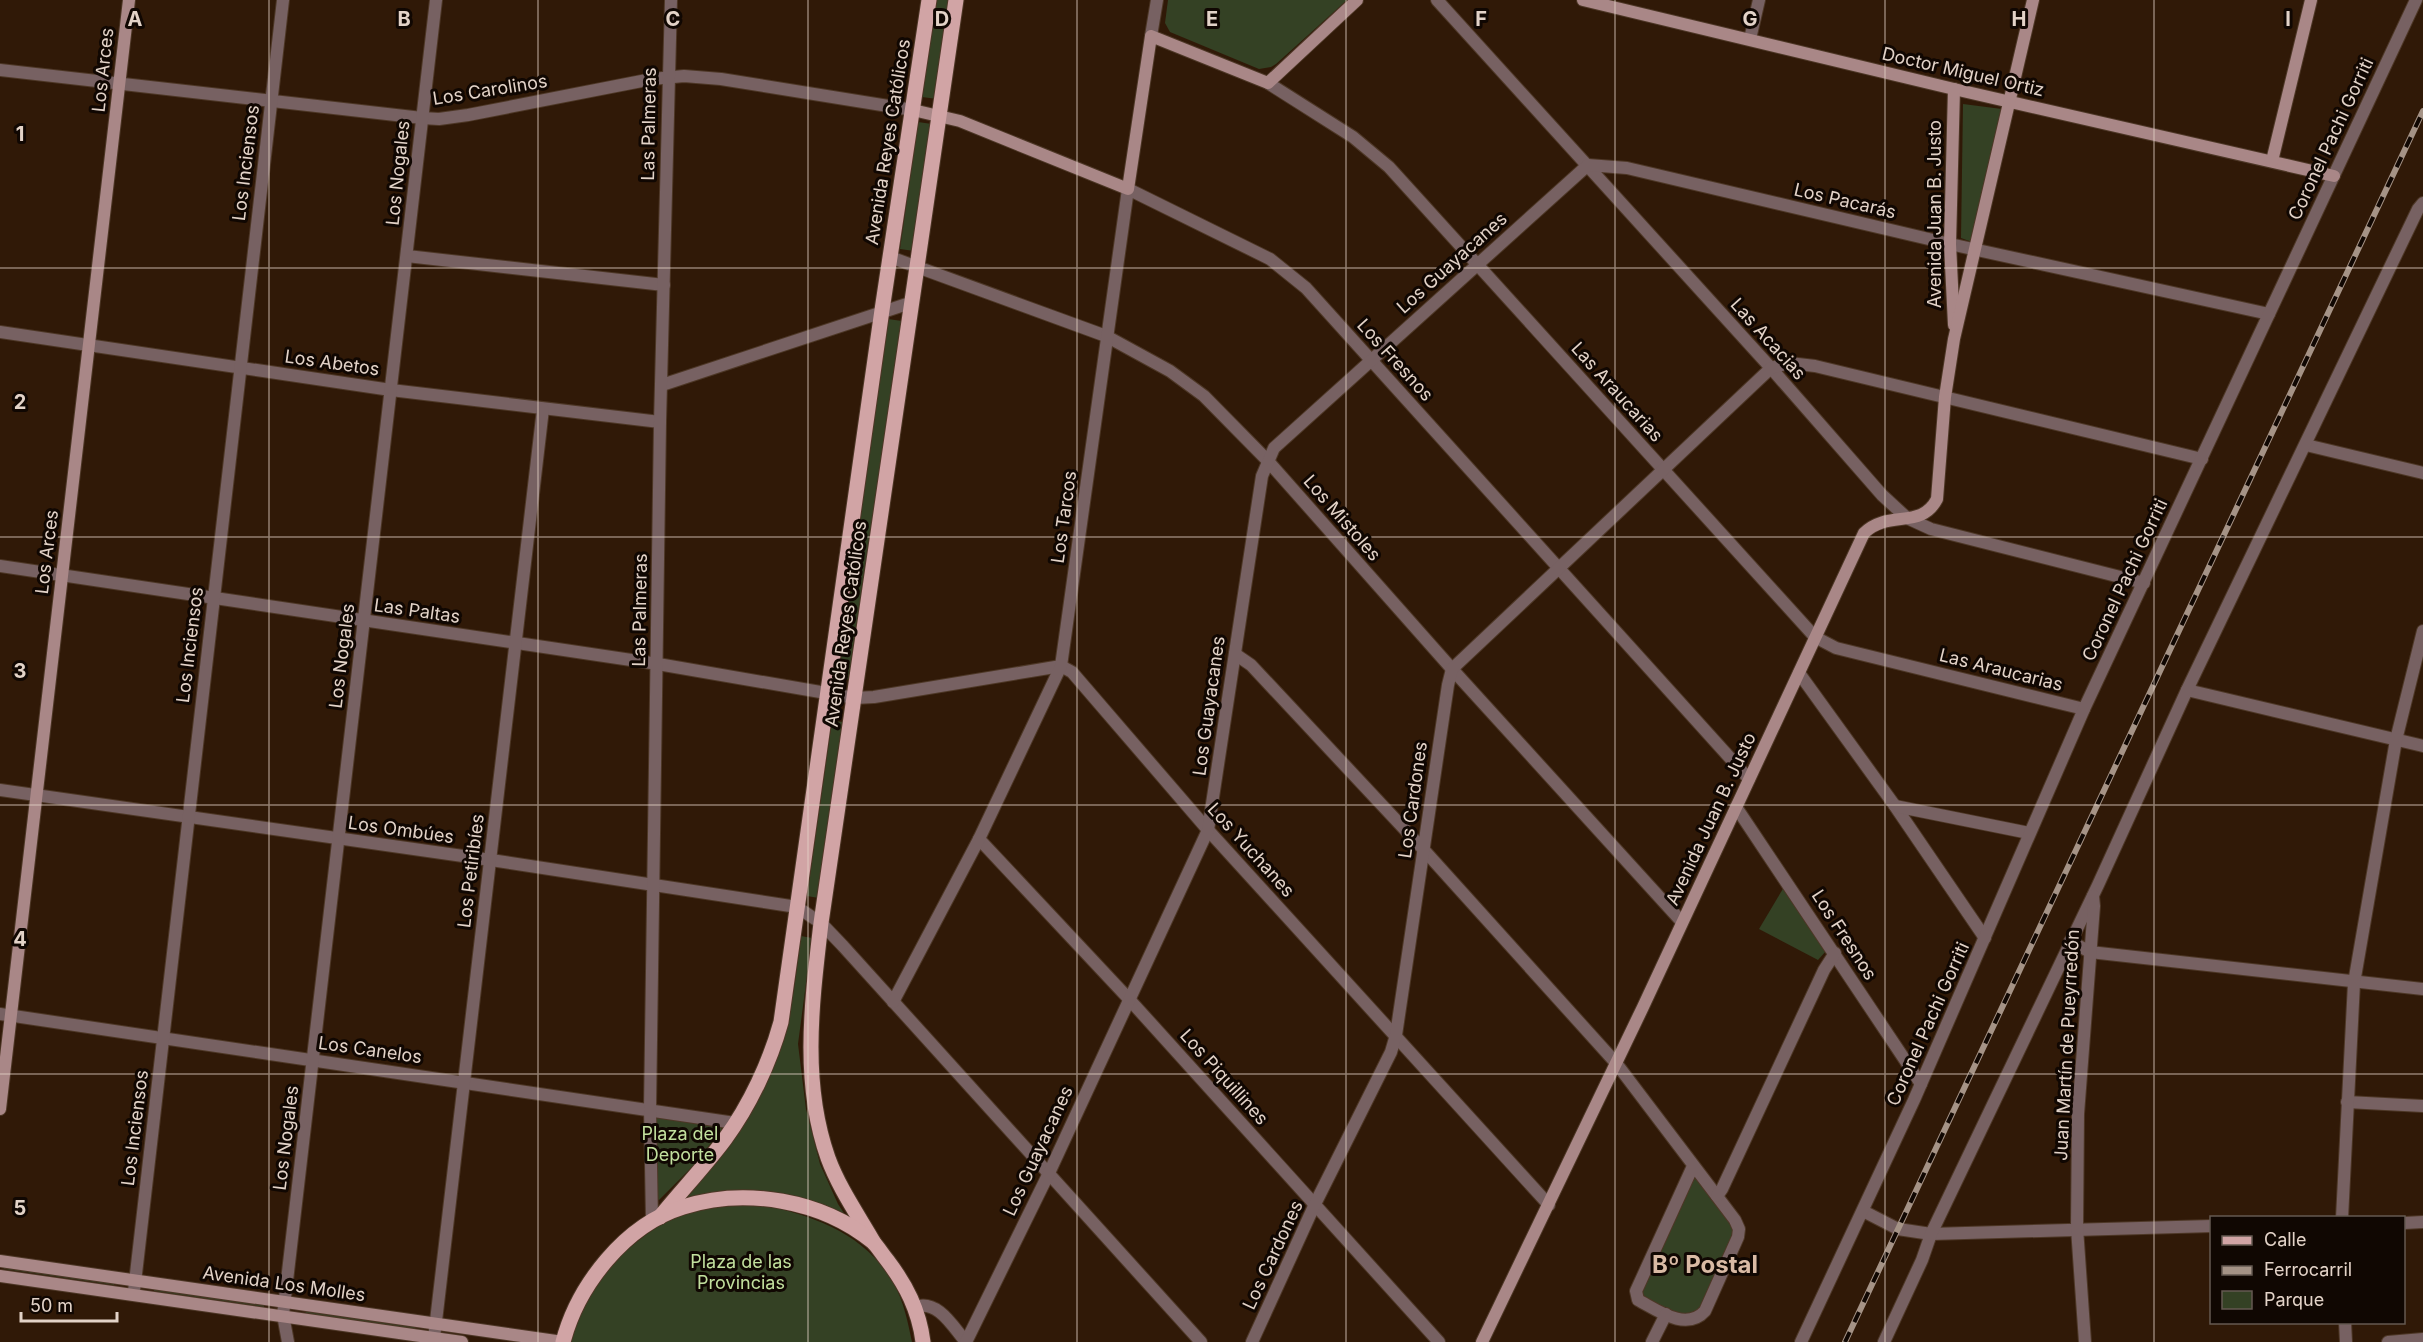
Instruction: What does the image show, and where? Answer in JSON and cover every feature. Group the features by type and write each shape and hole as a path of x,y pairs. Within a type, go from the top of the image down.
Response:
{"main road":[{"name":"Avenida Reyes Católicos","path":"656,1219 706,1162 735,1123 770,1054 781,1022 928,0"},
{"name":"Avenida Reyes Católicos","path":"874,1243 837,1179 828,1157 816,1108 810,1053 813,999 821,923 956,0"},
{"path":"563,1342 576,1305 608,1259 656,1219 682,1207 719,1198 792,1203 839,1221 874,1243 905,1284 915,1307 923,1342"}],"street":[{"name":"Los Arces","path":"0,1109 5,1015 36,795 63,575 129,0"},
{"name":"Los Inciensos","path":"134,1295 283,0"},
{"name":"Los Nogales","path":"288,1342 283,1315 436,0"},
{"name":"Las Palmeras","path":"656,1219 650,1109 660,422 671,0"},
{"name":"Los Tarcos","path":"893,1002 979,838 1061,666 1106,336 1156,0"},
{"path":"1268,83 1357,0"},
{"name":"Las Acacias","path":"1437,0 1771,368 1882,495 1907,518 1931,529 2144,583"},
{"name":"Doctor Miguel Ortiz","path":"1583,0 1954,89 2334,176"},
{"path":"1750,39 1759,0"},
{"name":"Avenida Juan B. Justo","path":"1482,1342 1616,1063 1864,533 1872,524 1886,519 1920,516 1931,510 1937,499 1945,397 1954,339 2033,0"},
{"path":"2272,161 2311,0"},
{"name":"Coronel Pachi Gorriti","path":"1801,1342 1921,1083 2084,709 2416,0"},
{"name":"Las Araucarias","path":"1151,36 1268,83 1317,112 1372,151 1815,637 1836,648 2084,709"},
{"name":"Los Carolinos","path":"0,70 422,118 468,115 668,77 700,76 913,110"},
{"name":"Avenida Juan B. Justo","path":"1954,89 1950,244 1954,339"},
{"name":"Los Fresnos","path":"913,110 960,121 1128,189 1270,259 1306,288 1749,779"},
{"name":"Los Pacarás","path":"1588,165 1627,168 1950,244 2269,314"},
{"name":"Los Guayacanes","path":"966,1342 1049,1173 1128,998 1208,830 1262,476 1267,460 1274,448 1588,165"},
{"path":"1884,1342 1922,1260 1931,1234 2187,690 2418,209 2423,203"},
{"path":"407,256 664,285"},
{"name":"Los Mistoles","path":"890,257 1106,336 1150,359 1204,396 1267,460 1452,669 1682,922"},
{"path":"662,385 882,310 913,302"},
{"name":"Los Abetos","path":"0,332 392,390 660,422"},
{"path":"1452,669 1771,368 1789,363 1815,366 2202,459"},
{"name":"Los Petiribíes","path":"434,1338 543,409"},
{"path":"2306,445 2423,473"},
{"name":"Las Paltas","path":"0,566 658,664 829,693"},
{"path":"2342,1216 2354,983 2396,740 2423,631"},
{"path":"1235,654 1251,665 1424,850 1616,1063 1735,1220 1739,1229 1738,1237 1705,1311 1700,1316 1687,1320 1666,1314 1638,1300 1636,1287 1693,1166"},
{"path":"829,693 855,698 874,697 1061,666"},
{"name":"Los Yuchanes","path":"1061,666 1072,672 1208,830 1549,1204"},
{"name":"Los Cardones","path":"1252,1342 1315,1204 1391,1052 1396,1035 1452,669"},
{"path":"1799,673 1895,806 1985,938"},
{"path":"2187,690 2423,746"},
{"name":"Los Ombúes","path":"0,790 491,860 797,907"},
{"path":"1895,806 2029,833"},
{"name":"Los Fresnos","path":"1736,807 1921,1083"},
{"name":"Los Piquillines","path":"979,838 1128,998 1439,1342"},
{"name":"Juan Martín de Pueyrredón","path":"2085,1342 2077,1228 2078,1102 2094,906 2092,895"},
{"path":"797,907 821,923 1201,1342"},
{"path":"2070,941 2090,952 2423,989"},
{"path":"1717,1196 1824,970 1835,953"},
{"name":"Los Canelos","path":"5,1015 735,1123"},
{"path":"2347,1102 2423,1106"},
{"path":"1863,1211 1898,1229 1931,1234 2077,1228 2210,1226"},
{"path":"2405,1223 2423,1222"},
{"name":"Avenida Los Molles","path":"0,1261 563,1342"},
{"name":"Avenida Los Molles","path":"0,1276 462,1342"},
{"path":"915,1307 922,1304 937,1308 966,1342"},
{"path":"1652,1342 1666,1314"},
{"path":"2345,1324 2346,1342"},
{"path":"2388,1342 2423,1339"}],"green space":[{"path":"935,0 950,0 937,99 922,97"},
{"path":"1168,0 1347,0 1276,64 1259,69 1170,32 1165,23"},
{"path":"1963,104 2002,109 1972,242 1961,238"},
{"path":"918,122 932,124 914,251 900,249"},
{"path":"888,319 902,321 852,680 838,678"},
{"path":"832,721 844,722 819,898 807,896"},
{"path":"1784,887 1826,951 1818,960 1759,929"},
{"path":"801,936 812,938 798,1044 806,1109 820,1164 838,1204 849,1221 796,1200 678,1204 772,1065 779,1050 788,1018"},
{"name":"Plaza del Deporte","path":"660,1116 719,1125 722,1129 693,1166 659,1200 656,1199 656,1119"},
{"path":"1693,1166 1717,1196 1738,1237 1694,1319 1638,1300"},
{"name":"Plaza de las Provincias","path":"755,1203 796,1213 834,1228 867,1251 882,1266 894,1284 905,1313 912,1342 570,1342 586,1302 597,1284 610,1267 642,1238 696,1208 720,1204"},
{"path":"4,1266 114,1282 114,1285 4,1269"},
{"path":"154,1288 264,1304 264,1307 154,1291"},
{"path":"306,1311 416,1326 415,1329 305,1314"}],"railway":[{"path":"1845,1342 2423,111"}],"district":[{"name":"Bº Postal","path":"1705,1265"}]}
